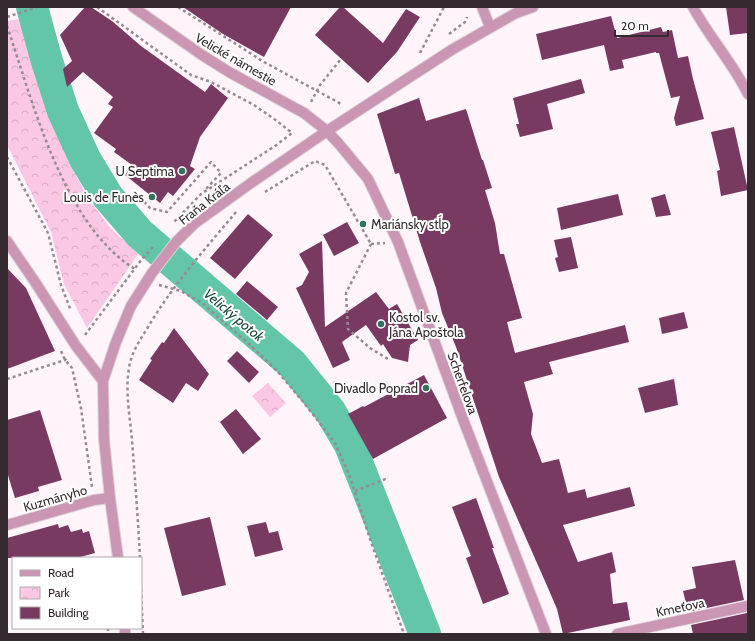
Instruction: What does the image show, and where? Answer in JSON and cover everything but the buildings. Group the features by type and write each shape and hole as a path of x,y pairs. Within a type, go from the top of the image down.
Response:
{"street":[{"name":"Velické námestie","path":"133,7 202,56 242,80 304,113 327,131"},
{"path":"482,7 490,27"},
{"name":"Fraňa Kráľa","path":"118,557 104,439 103,381 116,342 131,306 152,273 176,242 194,224 251,183 327,131 453,49 516,13 533,7"},
{"path":"693,7 699,19 740,78 748,94"},
{"name":"Scherfelova","path":"327,131 368,179 398,242 464,422 546,634"},
{"path":"7,241 76,346 103,381"},
{"name":"Kuzmányho","path":"7,525 94,500 110,498"},
{"name":"Kmeťova","path":"617,634 748,606"}],"path":[{"path":"7,17 37,7"},
{"path":"97,7 191,75 211,82 248,102 292,133 275,146 201,194"},
{"path":"178,7 264,62 316,91 343,105 349,100"},
{"path":"419,55 444,7"},
{"path":"7,26 50,152 70,193 87,221 106,244 124,262 135,269"},
{"path":"311,102 316,91 341,59"},
{"path":"7,157 48,233 61,285 72,313"},
{"path":"261,195 315,161 325,165 371,244 346,293 348,329 370,348 388,359"},
{"path":"136,192 150,208 167,212 211,162 220,173 172,224"},
{"path":"140,557 127,391 129,367 136,346 173,289 195,260 240,207"},
{"path":"159,285 180,291 202,303 249,344 282,377 335,442 355,491 370,539 404,634"},
{"path":"82,329 86,334"},
{"path":"59,347 65,360 72,368 81,408 94,500"},
{"path":"355,491 388,478"},
{"path":"142,612 143,634"}],"green space":[{"path":"20,19 43,100 69,163 90,201 112,230 139,253 87,328 64,284 51,232 7,145 7,21"},
{"path":"268,383 286,403 270,417 252,396"}],"waterway":[{"name":"Velický potok","path":"32,7 63,111 85,159 108,197 140,234 292,364 330,411 350,445 425,634"}],"place":[{"name":"U Septima","path":"182,171"},
{"name":"Louis de Funès","path":"152,197"},
{"name":"Mariánsky stĺp","path":"363,224"},
{"name":"Kostol sv. Jána Apoštola","path":"381,324"},
{"name":"Divadlo Poprad","path":"426,388"}]}
